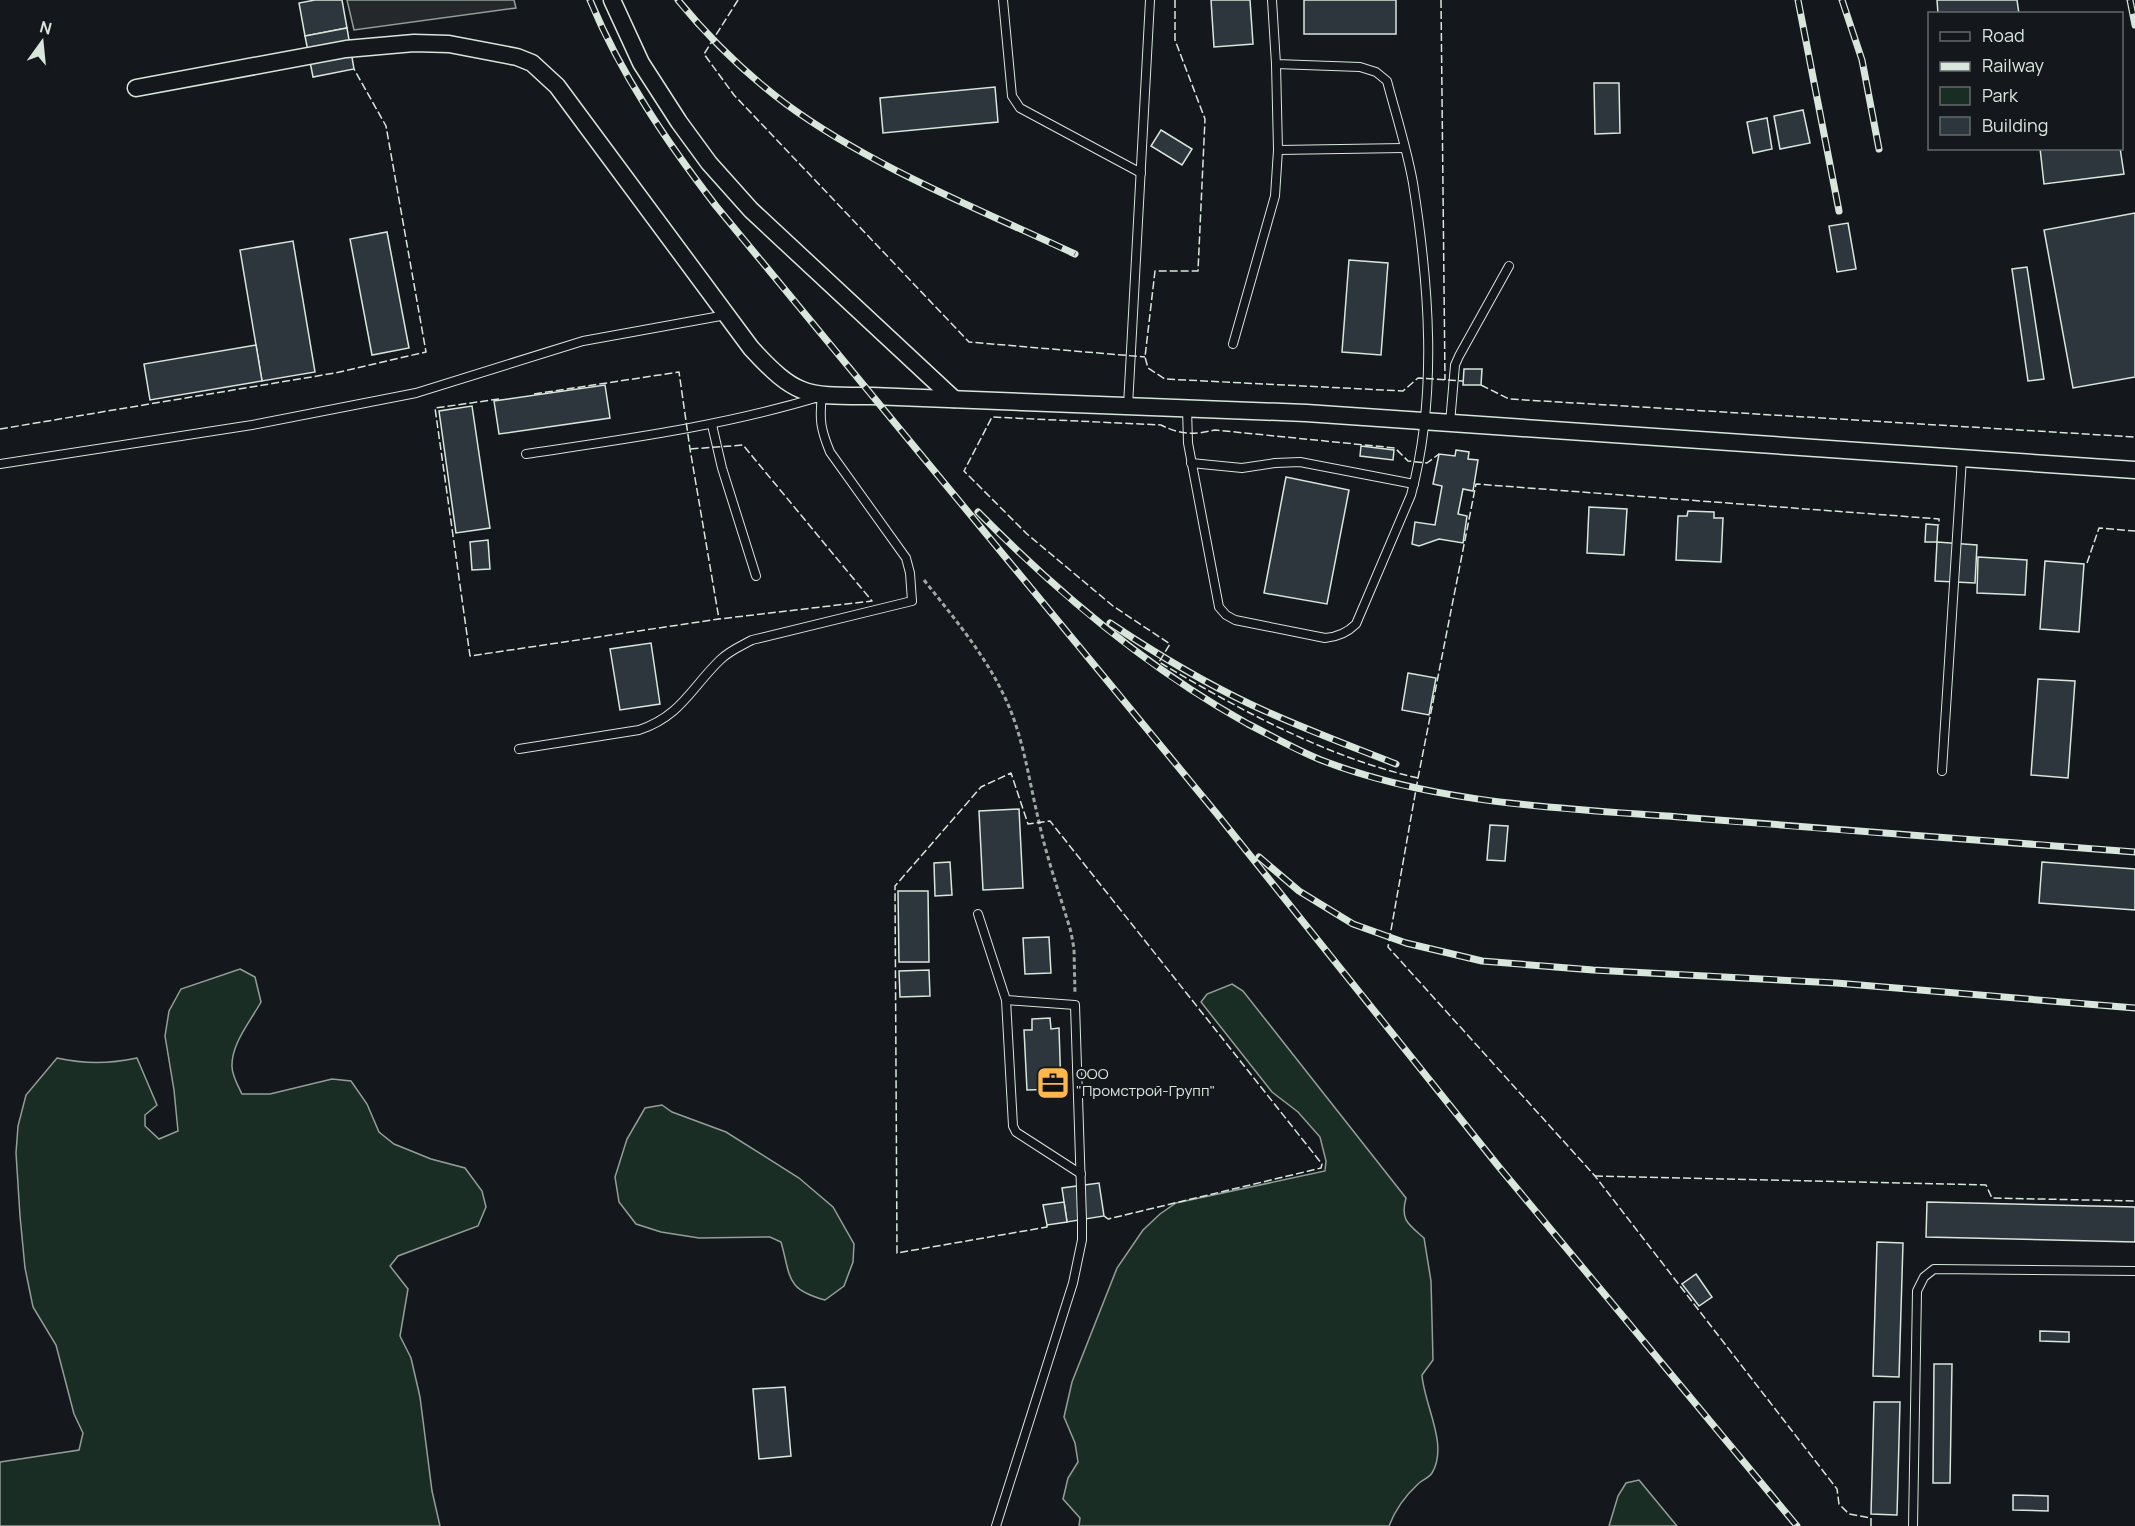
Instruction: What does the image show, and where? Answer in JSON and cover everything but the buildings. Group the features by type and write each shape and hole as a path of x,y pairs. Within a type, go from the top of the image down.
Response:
{"street":[{"path":"612,0 641,63 709,163 752,210 954,399"},
{"path":"136,88 384,44 449,44 517,57 532,63 557,86 751,348 773,371 801,391 822,396 1306,413 2135,470"}],"lane":[{"path":"1003,0 1012,96 1020,108 1141,173"},
{"path":"1128,406 1150,0"},
{"path":"1233,344 1275,196 1278,150 1272,0"},
{"path":"1187,408 1187,433 1191,463 1220,606 1226,615 1234,620 1325,638 1343,634 1356,624 1414,484 1425,421 1428,379 1424,265 1412,181 1387,81 1376,72 1360,67 1276,64"},
{"path":"1278,150 1404,148"},
{"path":"1450,423 1454,373 1459,356 1509,266"},
{"path":"0,464 252,424 416,393 583,341 726,315"},
{"path":"519,749 639,730 656,724 671,715 722,658 752,640 912,601 910,573 906,558 830,452 822,433 819,417 822,396 712,425 526,454"},
{"path":"712,425 722,468 756,576"},
{"path":"1942,771 1962,458"},
{"path":"1191,463 1242,468 1300,462 1414,484"},
{"path":"978,914 1006,1000 1013,1126 1020,1136 1081,1174"},
{"path":"996,1526 1077,1265 1082,1240 1075,1005 1006,1000"},
{"path":"1913,1526 1917,1292 1924,1277 1934,1269 2135,1271"}],"path":[{"path":"906,558 963,630 1006,699 1015,722 1023,744 1041,831 1071,932 1074,950 1075,1005"}],"green space":[{"path":"240,969 255,977 261,1002 238,1042 233,1058 233,1073 242,1094 270,1094 332,1079 351,1081 367,1104 379,1132 394,1144 431,1159 465,1168 482,1191 486,1207 478,1226 398,1256 390,1266 408,1289 400,1336 411,1358 420,1397 432,1491 440,1526 0,1526 0,1462 79,1450 83,1433 74,1414 56,1345 33,1307 25,1268 16,1153 18,1126 26,1095 57,1058 97,1062 137,1058 157,1105 145,1115 145,1126 159,1139 178,1131 165,1036 169,1011 181,989"},
{"path":"1232,984 1243,991 1406,1198 1405,1217 1424,1238 1431,1281 1433,1360 1422,1375 1437,1438 1437,1462 1431,1475 1418,1484 1405,1498 1389,1526 1079,1526 1080,1518 1063,1499 1068,1478 1078,1462 1075,1443 1064,1417 1072,1382 1117,1268 1143,1230 1176,1203 1325,1171 1326,1161 1320,1137 1298,1112 1272,1092 1201,1002 1207,994"},
{"path":"662,1105 672,1112 726,1132 799,1178 833,1207 854,1244 853,1262 844,1286 825,1300 803,1291 792,1280 781,1242 770,1237 699,1238 661,1232 636,1224 619,1202 615,1177 627,1139 645,1108"},
{"path":"1639,1480 1677,1526 1609,1526 1618,1496 1626,1483"}],"shaded area":[{"path":"347,0 514,0 516,8 354,30"}],"railway":[{"path":"590,0 616,55 646,107 716,206 1217,814 1499,1167 1797,1526"},
{"path":"678,0 715,42 742,68 786,104 819,127 927,186 1075,254"},
{"path":"1798,0 1839,211"},
{"path":"1842,0 1862,60 1879,149"},
{"path":"2130,0 2135,25"},
{"path":"978,512 1072,600 1175,679 1248,724 1293,747 1321,760 1364,775 1452,795 1543,807 2135,852"},
{"path":"1110,623 1180,667 1234,696 1288,721 1396,764"},
{"path":"1259,857 1299,891 1353,924 1406,943 1482,961 1593,970 1836,983 2135,1008"}],"fence":[{"path":"738,0 704,54 734,95 969,342 1145,357"},
{"path":"1175,0 1175,40 1205,119 1198,271 1155,271 1145,357 1148,368 1165,379 1403,391 1418,378 1463,381"},
{"path":"1441,0 1445,380"},
{"path":"0,429 335,373 426,352 386,126 354,69"},
{"path":"534,394 679,372 719,619"},
{"path":"1481,385 1509,399 2135,437"},
{"path":"499,399 435,408 470,656 719,619 872,601 743,445 690,449"},
{"path":"1418,778 1350,758 1317,745 1252,714 1159,662 1170,644 1113,606 1027,534 964,471 992,417 1161,425 1187,433 1215,430 1395,448 1408,461 1427,463 1439,454"},
{"path":"1871,1526 1871,1518 1849,1514 1839,1504 1837,1489 1595,1176 1388,947 1418,778 1476,484 1939,519 1939,525"},
{"path":"2087,563 2099,528 2135,531"},
{"path":"1047,1225 1047,1227 897,1253 895,886 981,787 1011,773 1028,824 1050,821 1322,1164 1321,1168 1108,1219 1104,1216"},
{"path":"1595,1176 1986,1185 1992,1198 2135,1201"}],"place":[{"name":"ООО \"Промстрой-Групп\"","path":"1053,1083"}]}
